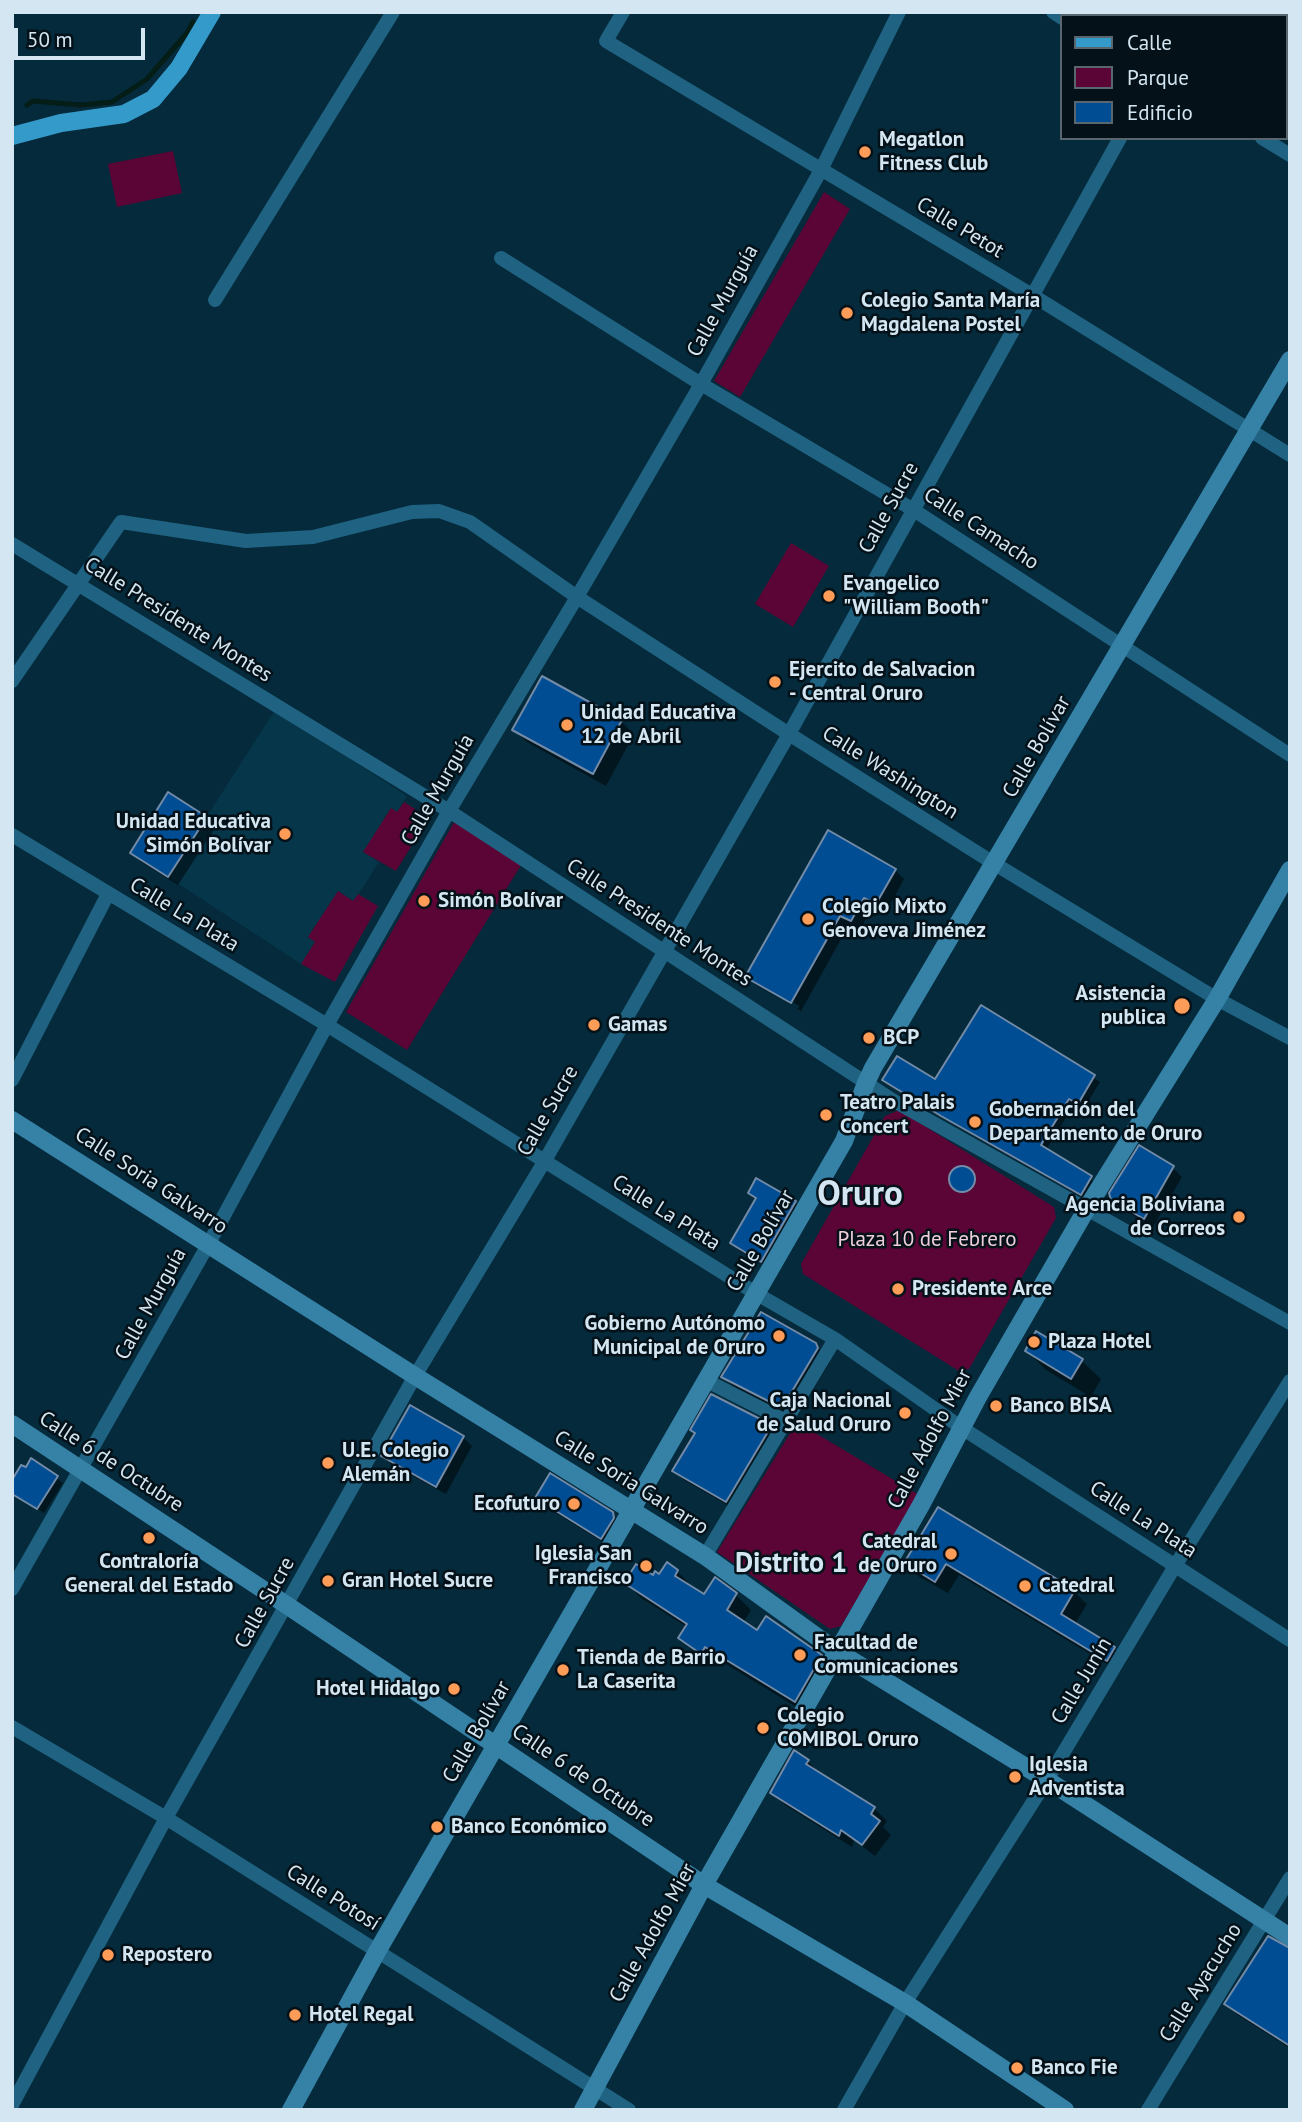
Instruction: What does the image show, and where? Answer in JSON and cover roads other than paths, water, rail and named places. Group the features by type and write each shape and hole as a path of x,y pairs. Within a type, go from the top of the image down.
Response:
{"main road":[{"path":"12,136 61,123 124,114 153,99 179,68 212,12"},
{"name":"Calle Bolívar","path":"291,2110 378,1950 844,1141 866,1083 1290,360"},
{"name":"Calle Adolfo Mier","path":"583,2110 704,1885 838,1652 962,1428 1086,1211 1217,999 1290,870"},
{"name":"Calle Soria Galvarro","path":"12,1121 415,1376 633,1510 705,1556 838,1652 1047,1780 1290,1937"},
{"name":"Calle 6 de Octubre","path":"12,1424 704,1885 905,2003 1065,2110"}],"street":[{"path":"215,300 393,12"},
{"name":"Calle Petot","path":"623,12 606,41 1032,295 1290,456"},
{"name":"Calle Murguía","path":"12,1589 208,1245 327,1025 449,811 578,597 701,384 821,170 899,12"},
{"name":"Calle Sucre","path":"12,2105 166,1818 288,1606 415,1376 544,1161 789,734 1119,140"},
{"path":"1265,140 1290,155"},
{"name":"Calle Camacho","path":"501,258 701,384 912,509 1290,755"},
{"name":"Calle Washington","path":"78,583 121,522 246,541 313,537 412,512 439,511 470,522 578,597 789,734 1217,999 1290,1038"},
{"name":"Calle Presidente Montes","path":"12,544 449,811 894,1101 1290,1323"},
{"path":"12,681 78,583"},
{"name":"Calle La Plata","path":"12,835 327,1025 757,1294 835,1339 962,1428 1290,1640"},
{"path":"12,1080 108,894"},
{"path":"705,1556 835,1339"},
{"path":"707,1381 786,1421"},
{"name":"Calle Junín","path":"844,2110 905,2003 1047,1780 1290,1381"},
{"name":"Calle Potosí","path":"12,1727 166,1818 629,2110"},
{"name":"Calle Ayacucho","path":"1148,2110 1290,1878"}],"waterway":[{"path":"27,105 33,101 81,105 112,102 147,79 187,33 193,22"}],"place":[{"name":"Megatlon Fitness Club","path":"865,152"},
{"name":"Colegio Santa María Magdalena Postel","path":"847,313"},
{"name":"Evangelico \"William Booth\"","path":"829,596"},
{"name":"Ejercito de Salvacion - Central Oruro","path":"775,682"},
{"name":"Unidad Educativa 12 de Abril","path":"567,725"},
{"name":"Unidad Educativa Simón Bolívar","path":"285,834"},
{"name":"Simón Bolívar","path":"424,901"},
{"name":"Colegio Mixto Genoveva Jiménez","path":"808,919"},
{"name":"Asistencia publica","path":"1182,1006"},
{"name":"Gamas","path":"594,1025"},
{"name":"BCP","path":"869,1038"},
{"name":"Teatro Palais Concert","path":"826,1115"},
{"name":"Gobernación del Departamento de Oruro","path":"975,1122"},
{"name":"Agencia Boliviana de Correos","path":"1239,1217"},
{"name":"Presidente Arce","path":"898,1289"},
{"name":"Gobierno Autónomo Municipal de Oruro","path":"779,1336"},
{"name":"Plaza Hotel","path":"1034,1342"},
{"name":"Banco BISA","path":"996,1406"},
{"name":"Caja Nacional de Salud Oruro","path":"905,1413"},
{"name":"U.E. Colegio Alemán","path":"328,1463"},
{"name":"Ecofuturo","path":"574,1504"},
{"name":"Contraloría General del Estado","path":"149,1538"},
{"name":"Catedral de Oruro","path":"951,1554"},
{"name":"Iglesia San Francisco","path":"646,1566"},
{"name":"Gran Hotel Sucre","path":"328,1581"},
{"name":"Catedral","path":"1025,1586"},
{"name":"Facultad de Comunicaciones","path":"800,1655"},
{"name":"Tienda de Barrio La Caserita","path":"563,1670"},
{"name":"Hotel Hidalgo","path":"454,1689"},
{"name":"Colegio COMIBOL Oruro","path":"763,1728"},
{"name":"Iglesia Adventista","path":"1015,1777"},
{"name":"Banco Económico","path":"437,1827"},
{"name":"Repostero","path":"108,1955"},
{"name":"Hotel Regal","path":"295,2015"},
{"name":"Banco Fie","path":"1017,2068"}],"district":[{"name":"Oruro","path":"860,1195"},
{"name":"Distrito 1","path":"791,1564"}],"park label":[{"name":"Plaza 10 de Febrero","path":"927,1240"}]}
